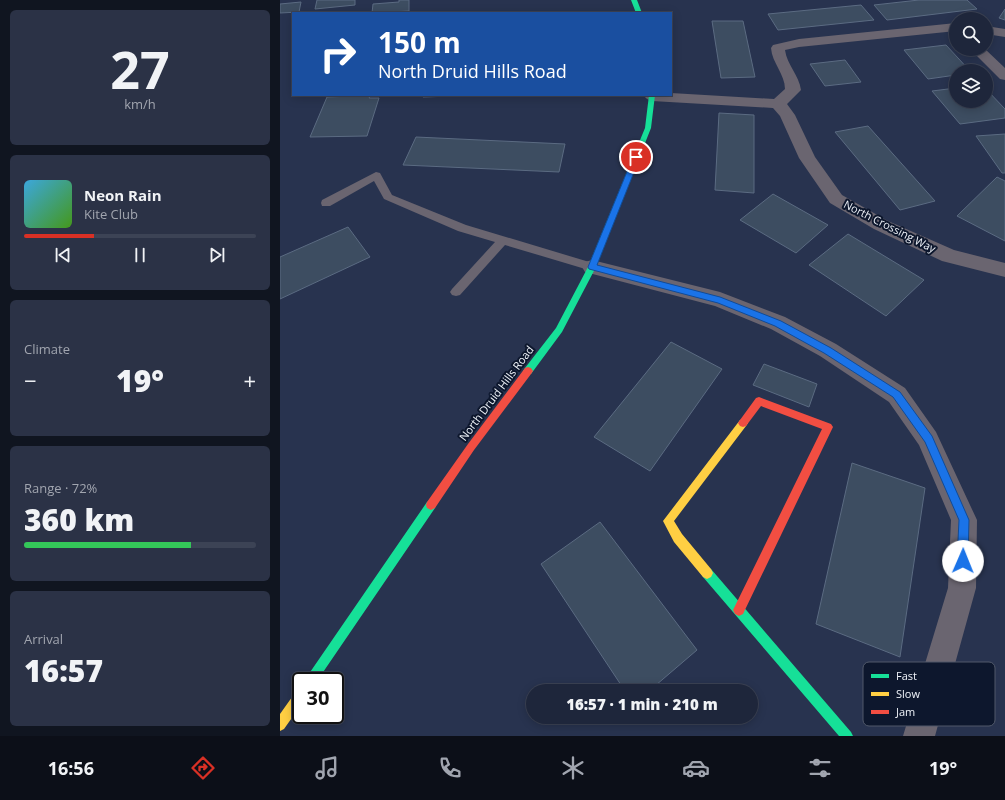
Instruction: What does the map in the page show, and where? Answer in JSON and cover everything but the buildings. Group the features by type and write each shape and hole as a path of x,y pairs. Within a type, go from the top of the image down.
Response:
{"main road":[{"path":"634,0 639,12"},
{"name":"North Druid Hills Road","path":"316,672 466,454 559,330 592,267 648,128 652,96"},
{"path":"739,610 828,427 759,401 668,521 678,538 739,610 847,736"},
{"path":"280,725 292,707"}],"street":[{"path":"652,96 778,104 793,90 793,82 778,56 778,48 799,43 949,29"},
{"path":"993,31 1005,33"},
{"path":"984,56 1005,76"},
{"name":"North Crossing Way","path":"778,104 787,115 807,158 836,199 881,225 949,256 1005,270"},
{"path":"592,267 720,300 778,323 828,350 896,395 928,439 964,520 962,588 940,662"},
{"path":"919,736 922,726"}],"lane":[{"path":"326,203 376,175 388,197 462,228 592,267"},
{"path":"456,292 503,240"}],"traffic: fast":[{"path":"634,0 639,12"},
{"path":"528,371 559,330 592,267 648,128 652,96"},
{"path":"316,672 431,505"},
{"path":"707,573 847,736"}],"traffic: slow":[{"path":"707,573 678,538 668,521 743,423"},
{"path":"280,725 292,707"}],"traffic: jam":[{"path":"431,505 471,447 528,371"},
{"path":"739,610 828,427 759,401 743,423"}],"route":[{"path":"636,157 592,267 720,300 778,323 828,350 896,395 928,439 964,520 963,561"}]}
